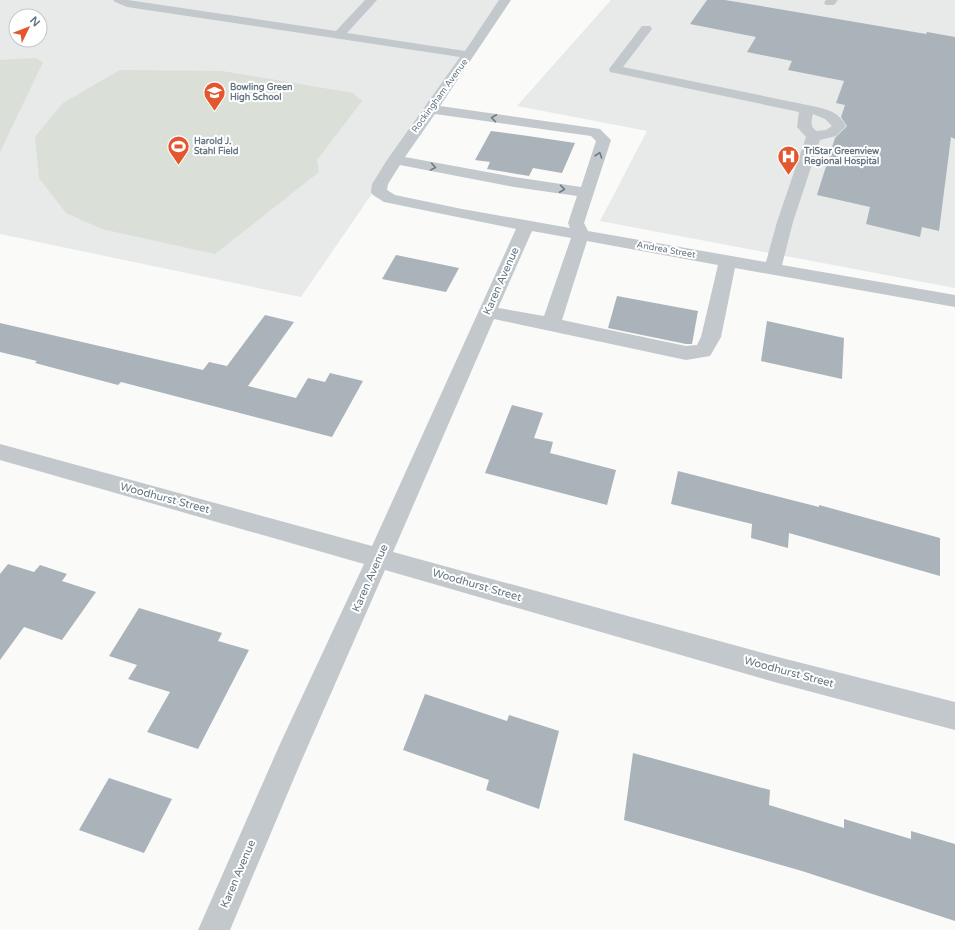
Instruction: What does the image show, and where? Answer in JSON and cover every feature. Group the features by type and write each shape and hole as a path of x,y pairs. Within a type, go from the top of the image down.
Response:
{"street":[{"path":"119,0 127,4 469,55"},
{"path":"338,36 371,0"},
{"name":"Rockingham Avenue","path":"379,193 380,184 395,160 469,55 505,0"},
{"path":"646,30 615,69 807,109 828,114 836,119 839,126 835,131 826,135 814,136 805,130 803,125 807,109"},
{"path":"431,109 595,132 604,140 576,223 581,234 550,324"},
{"path":"773,268 784,222 814,136"},
{"path":"395,160 514,182 586,192"},
{"name":"Andrea Street","path":"379,193 390,199 526,226 581,234 955,301"},
{"name":"Karen Avenue","path":"214,930 290,754 526,226"},
{"path":"487,312 686,353 703,351 710,336 728,260"},
{"name":"Woodhurst Street","path":"0,452 379,557 770,668 955,716"}],"shaded area":[{"name":"Bowling Green High School","path":"0,0 505,0 301,297 0,234"},
{"name":"TriStar Greenview Regional Hospital","path":"611,0 955,0 955,288 600,221 647,131 517,106"},
{"path":"36,58 43,62 0,152 0,60"},
{"name":"Harold J. Stahl Field","path":"120,70 222,71 353,93 362,101 317,160 319,172 215,254 102,229 66,213 39,178 35,137 63,103"}],"building":[{"path":"707,0 725,0 926,34 927,32 955,37 955,139 951,137 939,231 922,227 920,237 866,224 870,207 817,195 835,138 847,126 841,117 845,105 836,103 844,81 788,70 792,61 747,52 756,37 690,24"},
{"path":"491,131 575,143 562,173 533,168 529,176 487,169 490,162 475,160"},
{"path":"396,255 459,268 446,292 382,279"},
{"path":"617,296 698,311 692,344 608,328"},
{"path":"265,315 294,322 248,386 296,398 308,378 325,382 330,373 363,381 332,437 121,382 118,385 35,363 37,361 0,352 0,323 203,370 209,362 227,366"},
{"path":"767,321 844,338 842,379 761,361"},
{"path":"512,405 543,413 534,438 553,442 550,453 616,470 607,505 485,473"},
{"path":"678,471 819,507 819,505 940,538 940,576 789,533 788,548 751,538 752,524 671,504"},
{"path":"8,564 34,572 40,565 67,574 62,581 96,592 62,640 24,627 0,660 0,574"},
{"path":"139,608 222,633 218,641 249,650 198,749 147,732 170,692 128,679 137,665 109,656"},
{"path":"425,694 507,721 509,715 559,731 539,809 486,790 489,780 403,750"},
{"path":"633,753 770,790 769,805 844,828 844,819 911,839 911,831 955,844 955,921 802,871 624,820"},
{"path":"109,778 172,799 144,853 79,830"}],"place":[{"name":"Bowling Green High School","path":"214,112"},
{"name":"Harold J. Stahl Field","path":"178,166"},
{"name":"TriStar Greenview Regional Hospital","path":"789,176"}]}
